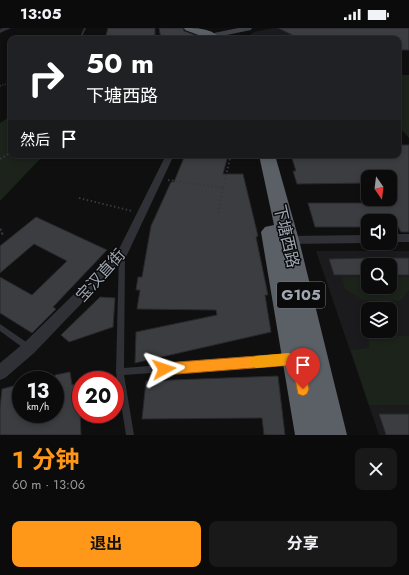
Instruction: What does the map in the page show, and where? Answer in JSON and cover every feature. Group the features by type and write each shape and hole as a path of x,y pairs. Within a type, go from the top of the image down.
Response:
{"highway":[{"path":"189,28 214,36"},
{"path":"199,28 215,36"},
{"name":"下塘西路","path":"257,158 311,435"},
{"name":"下塘西路","path":"268,158 288,240 332,435"}],"street":[{"path":"0,31 8,28"},
{"path":"220,36 248,28"},
{"name":"宝汉直街","path":"0,373 29,348 122,254 143,214 169,158"},
{"path":"397,238 409,238"},
{"path":"288,240 361,239"}],"lane":[{"path":"120,371 122,254"},
{"path":"0,327 29,348"},
{"path":"124,372 297,359"},
{"path":"124,397 130,435"}],"path":[{"path":"218,213 222,188 230,158"},
{"path":"180,182 222,188"},
{"path":"79,198 143,214"},
{"path":"0,229 3,233 0,235"}],"shaded area":[{"path":"273,28 360,28 360,36 248,36 254,32"},
{"path":"401,75 409,75 409,138 401,129"},
{"path":"8,118 8,158 43,158 0,201 0,123"},
{"path":"316,251 409,251 409,435 379,435"},
{"path":"342,277 361,277 361,294 397,294 397,277 409,277 409,290 400,301 363,300 345,289"},
{"path":"397,336 409,336 409,405 369,405 351,350 369,348 368,338 397,338"}],"building":[{"path":"108,28 155,28 155,36 106,36"},
{"path":"159,28 183,28 184,31 198,36 160,36"},
{"path":"278,28 409,28 409,50 401,50 401,36 294,36"},
{"path":"401,145 409,145 409,232 401,232 397,225 397,214 361,214 361,227 315,227 308,203 361,203 361,206 397,206 397,170 361,170 361,183 297,184 293,171 296,171 292,158 401,158"},
{"path":"184,158 227,158 223,174 243,174 258,236 256,237 268,295 265,295 271,332 135,363 136,332 217,315 216,310 137,309 140,290 136,290 138,277 142,277 151,226 171,182 174,182"},
{"path":"36,217 107,250 53,307 56,309 32,333 0,313 0,277 32,295 67,261 34,244 0,273 0,246"},
{"path":"361,258 361,275 334,275 329,259"},
{"path":"397,258 409,258 409,275 397,275"},
{"path":"100,297 115,298 113,327 69,342 61,335"},
{"path":"70,372 72,385 72,423 81,423 81,435 0,435 2,389 12,386 12,423 64,423 64,373"},
{"path":"278,376 285,435 264,435 262,418 142,419 146,381"},
{"path":"379,414 409,414 409,435 386,435"}],"slow traffic":[{"path":"256,362 289,359"}],"route":[{"path":"164,369 297,359 303,389"}]}
